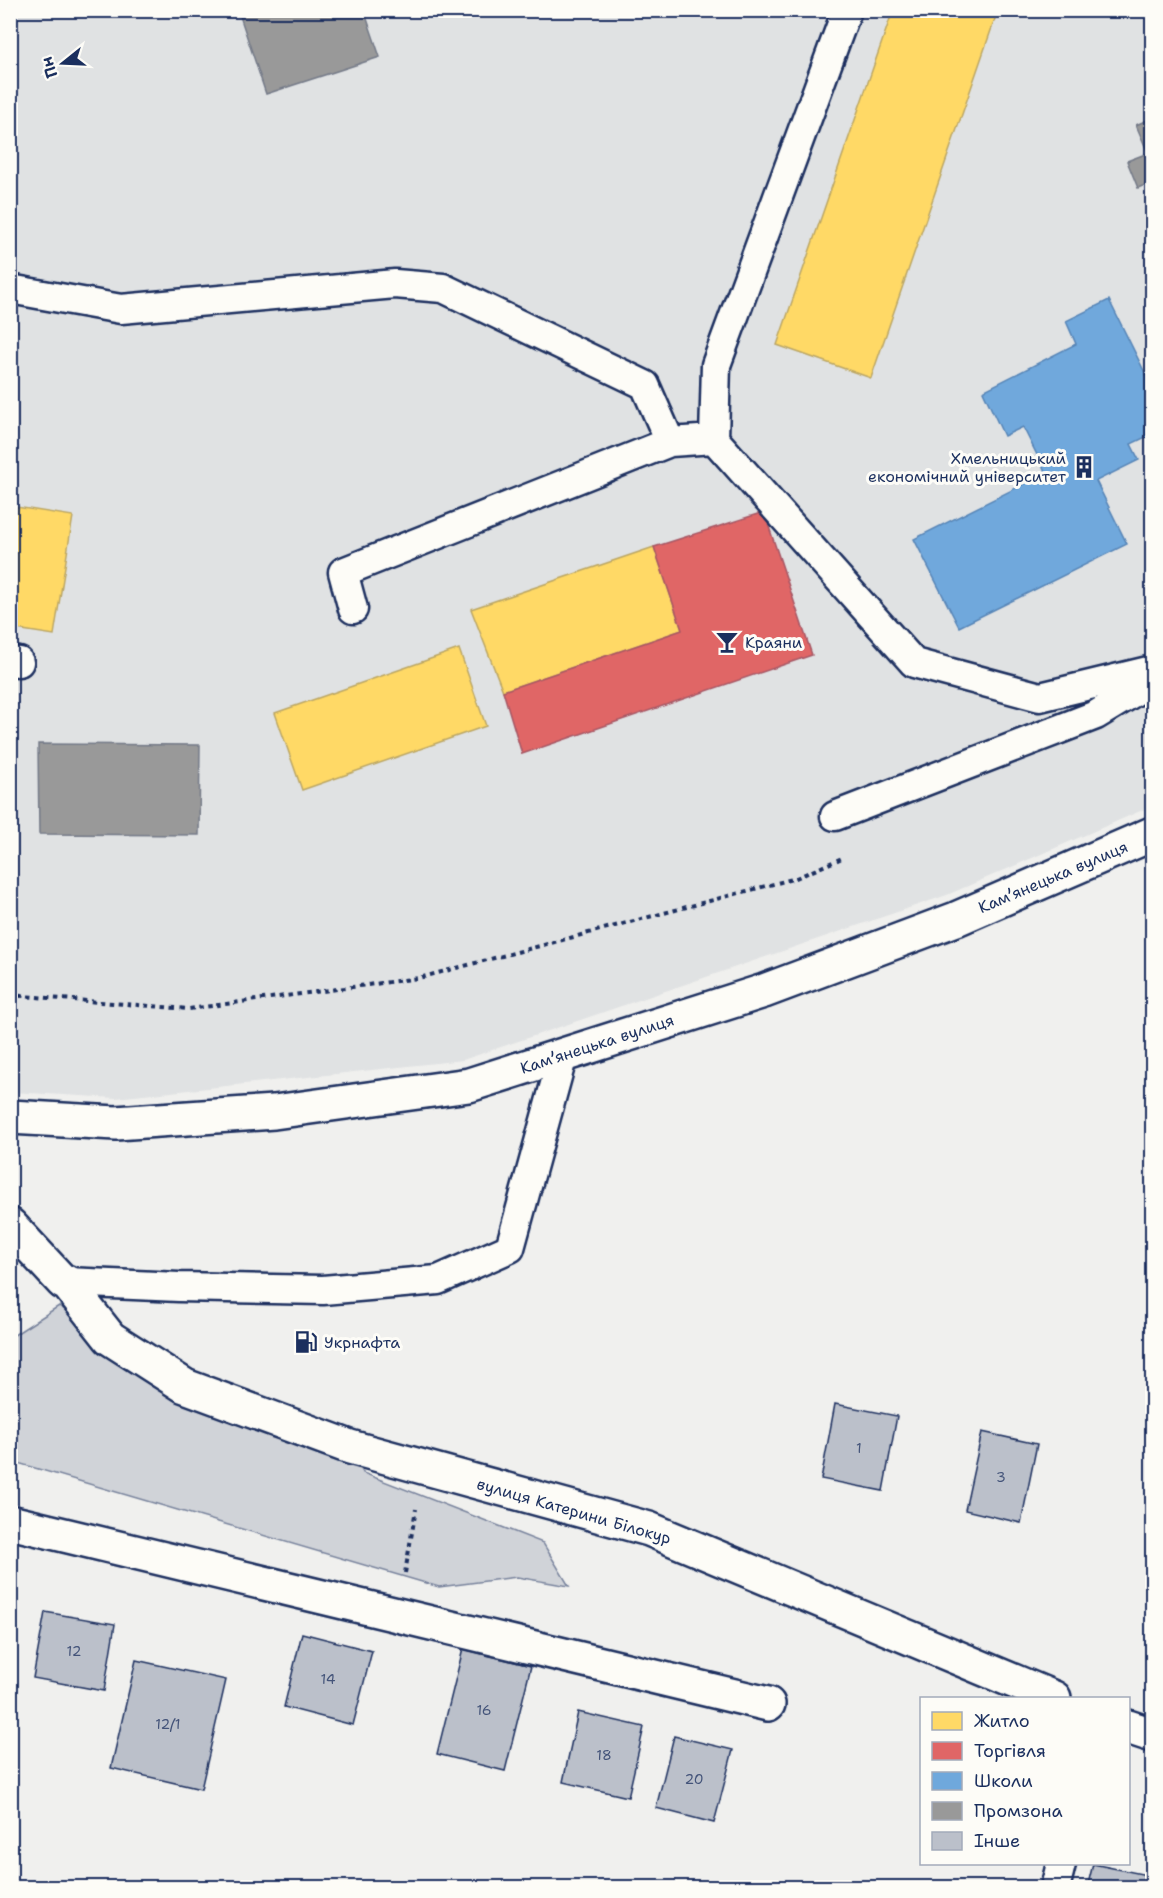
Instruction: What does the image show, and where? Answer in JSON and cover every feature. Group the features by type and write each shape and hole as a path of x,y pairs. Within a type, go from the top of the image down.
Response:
{"street":[{"name":"Камʼянецька вулиця","path":"10,1117 116,1124 274,1112 469,1085 764,991 956,919 1152,834"},
{"name":"вулиця Катерини Білокур","path":"10,1225 63,1282 66,1282 110,1338 184,1386 350,1447 649,1529 1052,1697"},
{"path":"10,1522 768,1704"},
{"path":"1130,1728 1152,1735"}],"lane":[{"path":"847,10 716,365 714,439 914,663 1040,697 1152,670"},
{"path":"10,289 121,309 395,284 443,288 645,385 670,442"},
{"path":"353,609 344,572 670,442 714,439"},
{"path":"835,816 1096,715 1152,681"},
{"path":"66,1282 323,1290 438,1280 510,1248 563,1055"},
{"path":"1055,1887 1061,1865"}],"path":[{"path":"10,995 189,1009 419,978 796,878 850,854"},
{"path":"395,1614 404,1577 423,1467"}],"shaded area":[{"path":"10,11 1152,11 1152,806 947,895 463,1060 116,1098 11,1092"},
{"path":"59,1306 110,1338 350,1447 363,1473 543,1543 569,1586 517,1577 439,1587 11,1461 11,1337"}],"building: Житло":[{"path":"893,10 998,10 871,378 777,345"},
{"path":"10,506 73,516 54,635 10,628"},
{"path":"654,547 682,630 503,691 471,609"},
{"path":"459,649 486,726 302,790 275,713"}],"building: Торгівля":[{"name":"Краяни","path":"764,512 812,655 522,754 503,691 682,630 654,547"}],"building: Школи":[{"name":"Хмельницький економічний університет","path":"1109,300 1152,387 1152,434 1131,444 1139,460 1096,481 1127,544 959,627 914,539 1046,473 1023,427 1004,436 983,391 1076,344 1066,321"}],"building: Промзона":[{"path":"238,10 364,10 380,57 266,94"},
{"path":"1152,118 1152,182 1138,188 1127,161 1148,153 1136,125"},
{"path":"38,744 200,745 199,835 39,834"}],"building: Інше":[{"path":"835,1404 897,1416 883,1491 821,1479"},
{"path":"982,1432 1037,1444 1021,1523 965,1510"},
{"path":"45,1612 115,1624 104,1691 33,1678"},
{"path":"302,1633 372,1651 353,1725 284,1707"},
{"path":"463,1649 531,1666 505,1771 437,1754"},
{"path":"136,1660 226,1680 201,1789 111,1768"},
{"path":"578,1712 644,1727 628,1797 563,1782"},
{"path":"674,1736 733,1750 714,1823 656,1808"},
{"path":"1093,1865 1152,1876 1152,1888 1087,1888"}],"place":[{"name":"Хмельницький економічний університет","path":"1084,467"},
{"name":"Краяни","path":"727,642"},
{"name":"Укрнафта","path":"306,1342"}]}
